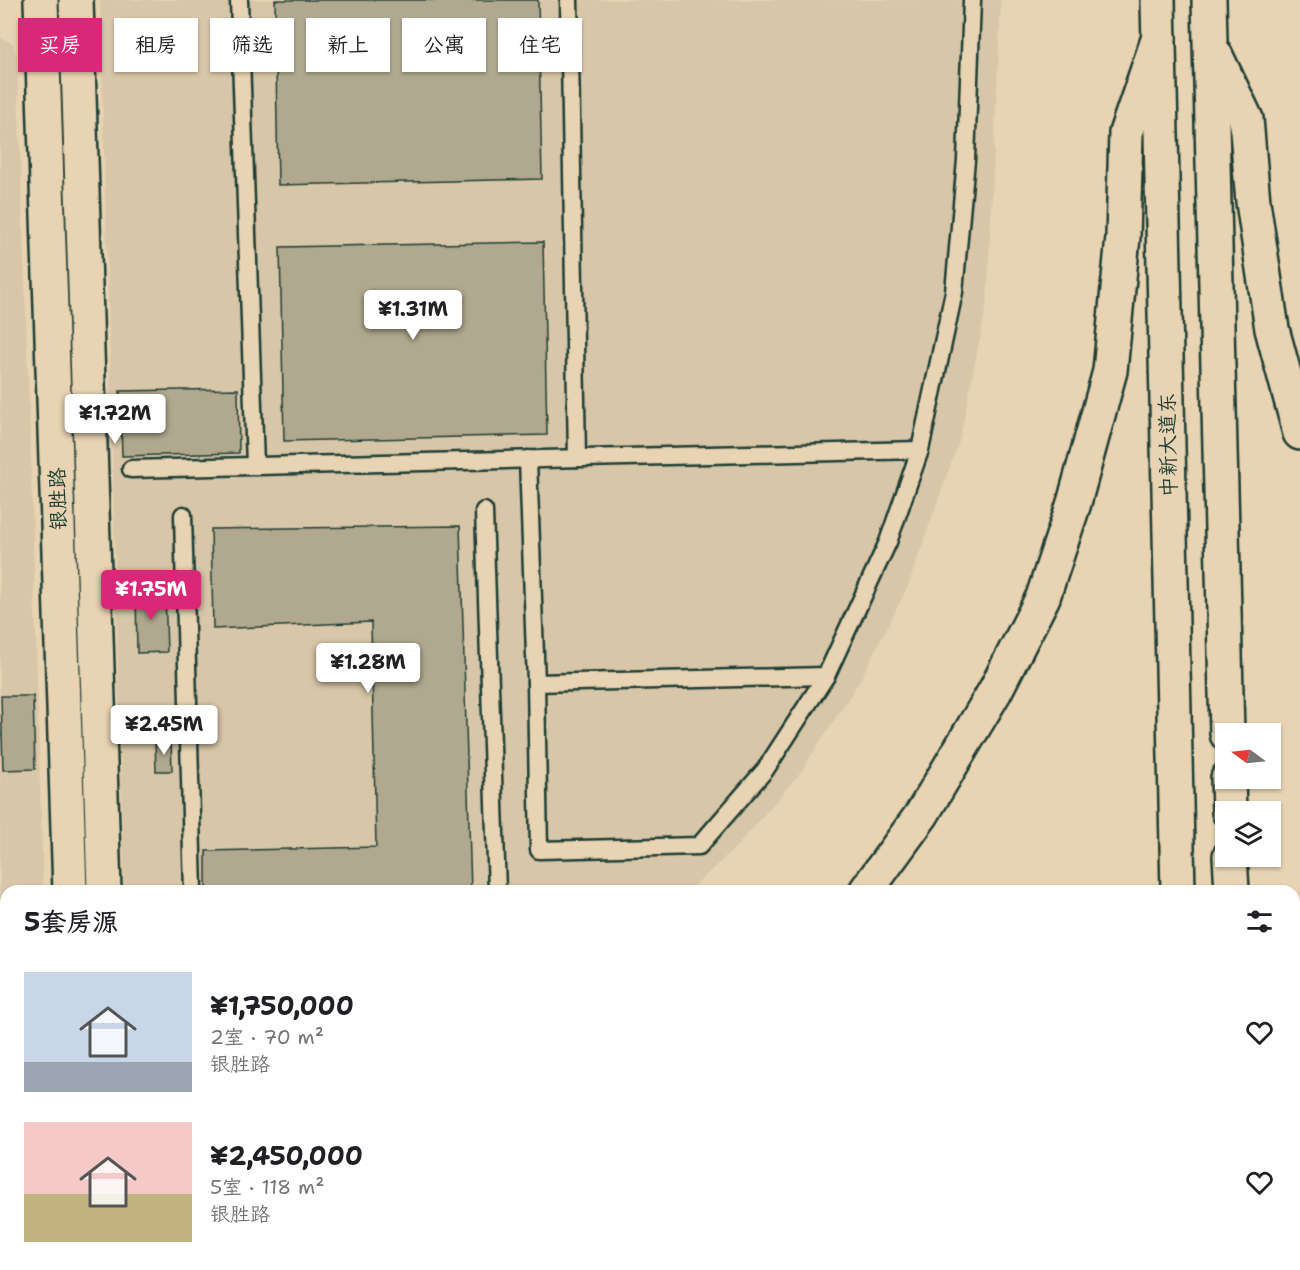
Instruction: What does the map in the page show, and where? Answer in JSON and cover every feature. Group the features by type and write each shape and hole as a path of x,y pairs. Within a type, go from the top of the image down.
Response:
{"main road":[{"name":"银胜路","path":"41,0 70,885"},
{"name":"银胜路","path":"76,0 104,885"},
{"name":"中新大道东","path":"1158,0 1178,885"},
{"path":"1209,0 1227,723"},
{"path":"870,885 922,814 995,691 1043,597 1074,503 1110,371 1123,237 1126,133 1159,37"},
{"path":"1209,42 1246,119 1254,202 1272,329 1300,433"},
{"path":"1231,867 1232,885"}],"lane":[{"path":"239,0 255,465"},
{"path":"569,0 577,458"},
{"path":"528,459 539,850 699,846 765,770 826,676 888,542 920,450 954,292 966,160 972,0"},
{"path":"131,469 920,450"},
{"path":"484,511 497,885"},
{"path":"183,515 193,885"},
{"path":"536,683 826,676"},
{"path":"99,727 190,724"}],"shaded area":[{"path":"100,0 1001,0 987,302 960,438 907,588 860,680 800,773 738,845 695,885 124,885"},
{"path":"0,37 13,44 17,57 43,885 0,885"}],"building":[{"path":"275,0 538,0 538,18 498,18 498,72 540,72 542,179 278,185 276,72 294,72 294,18 275,18"},
{"path":"543,242 547,435 284,441 280,247"},
{"path":"238,389 239,453 122,456 120,391"},
{"path":"460,526 471,885 206,885 206,851 376,847 371,622 213,629 211,529"},
{"path":"136,590 165,590 167,652 137,653"},
{"path":"1,696 33,696 35,769 3,770"},
{"path":"155,740 171,740 172,771 156,771"}]}
